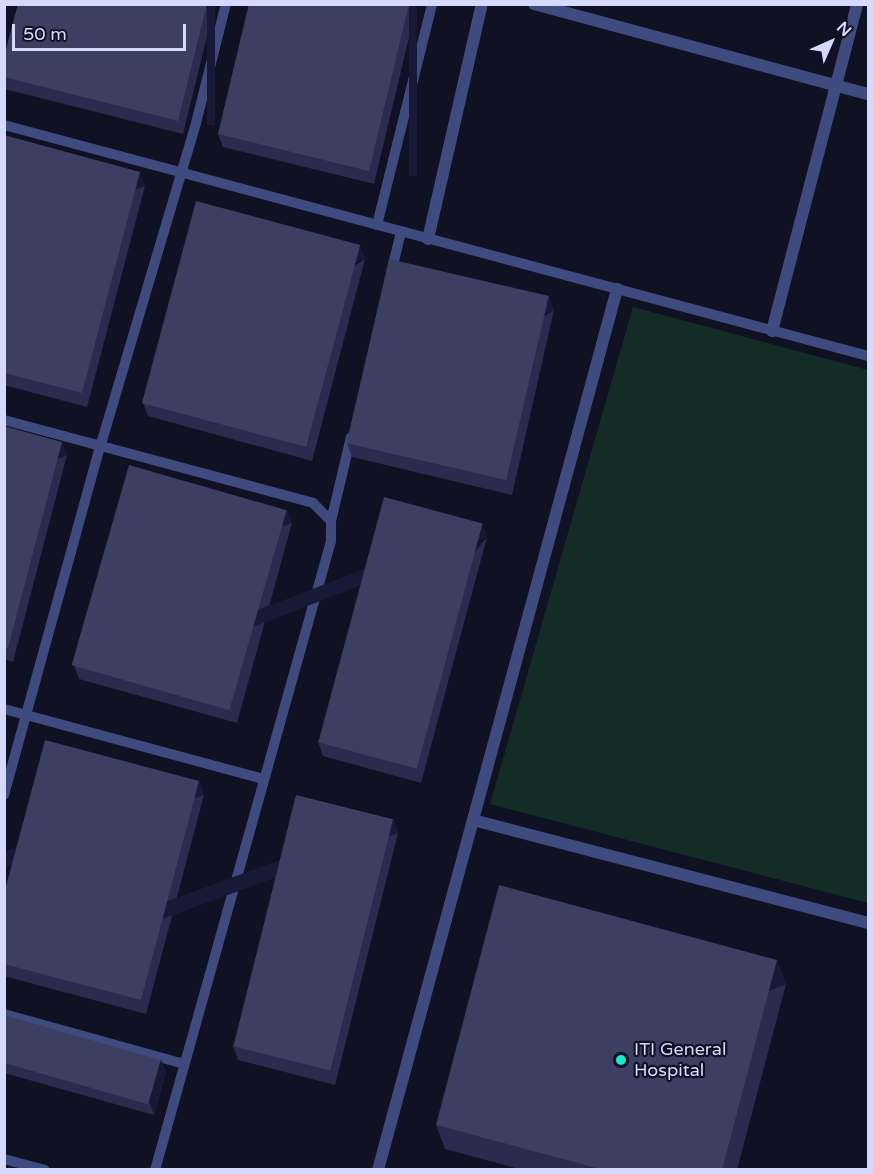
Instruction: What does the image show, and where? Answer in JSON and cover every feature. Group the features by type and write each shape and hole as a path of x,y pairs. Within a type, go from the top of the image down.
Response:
{"street":[{"path":"428,239 482,4"},
{"path":"534,4 868,94"},
{"path":"772,331 857,4"},
{"path":"378,1170 617,289"},
{"path":"473,820 868,923"}],"lane":[{"path":"4,795 101,444 182,173 226,4"},
{"path":"377,225 432,4"},
{"path":"4,125 868,356"},
{"path":"387,290 401,232"},
{"path":"4,420 101,444 313,503 331,521"},
{"path":"155,1170 331,541 331,521 353,428"},
{"path":"4,709 264,779"},
{"path":"4,1014 184,1064"},
{"path":"4,1159 45,1170"}],"green space":[{"path":"633,307 868,370 868,903 490,804"}],"building":[{"path":"18,4 207,4 178,121 4,77 4,57"},
{"path":"249,4 409,4 369,171 218,134"},
{"path":"4,135 140,172 82,393 4,373"},
{"path":"196,201 360,245 306,447 142,403"},
{"path":"389,259 549,296 506,480 346,443"},
{"path":"4,426 62,442 8,648 4,647"},
{"path":"129,465 287,510 229,710 72,665"},
{"path":"384,497 483,523 417,769 318,742"},
{"path":"45,740 199,781 141,1000 4,964 4,894"},
{"path":"296,795 393,819 330,1070 233,1046"},
{"name":"ITI General Hospital","path":"499,885 777,960 722,1170 604,1170 436,1125"},
{"path":"4,1015 161,1060 148,1104 4,1063"}],"place":[{"name":"ITI General Hospital","path":"621,1060"}]}
